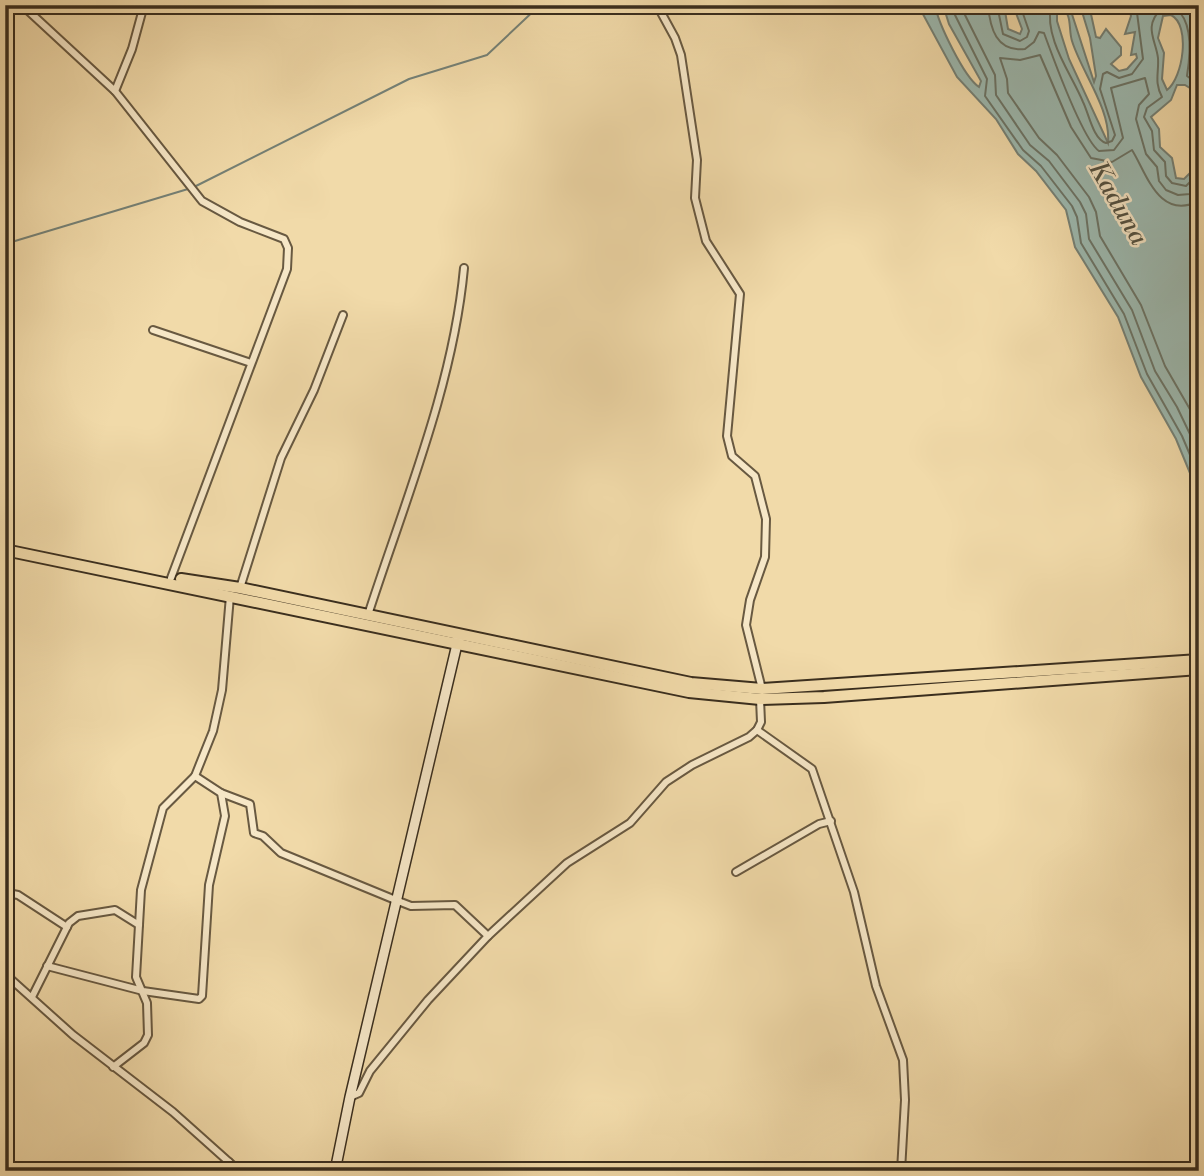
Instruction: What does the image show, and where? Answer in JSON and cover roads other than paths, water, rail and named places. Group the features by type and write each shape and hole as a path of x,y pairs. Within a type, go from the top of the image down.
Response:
{"main road":[{"path":"5,543 368,615 458,639"},
{"path":"5,550 230,596 761,694 1199,669"},
{"path":"335,1171 458,639"},
{"path":"761,694 1199,660"}],"street":[{"path":"22,5 115,91 202,201 240,222 284,239 288,248 286,269 171,578"},
{"path":"115,91 132,49 144,5"},
{"path":"350,1097 359,1093 370,1071 428,1000 488,936 567,863 630,824 666,782 757,730 761,722 761,694 746,625 750,600 765,557 766,519 755,476 732,456 727,436 740,295 706,241 695,198 697,160 681,55 657,5"},
{"path":"368,615 427,432 461,304 464,268"},
{"path":"240,588 281,458 314,390 343,315"},
{"path":"153,330 251,363"},
{"path":"113,1067 144,1043 148,1035 147,1003 135,977 141,890 159,816 163,808 195,776 213,731 222,690 230,596"},
{"path":"757,730 812,769 831,821 854,892 876,986 903,1060 905,1100 901,1171"},
{"path":"195,776 220,793 250,804 254,834 263,836 281,853 411,906 455,905 488,936"},
{"path":"47,966 143,991 199,999 204,993 202,956 209,886 225,816 220,793"},
{"path":"736,872 818,824 831,821"},
{"path":"5,905 13,894 18,895 67,927"},
{"path":"32,997 67,927 78,916 115,910 139,925"},
{"path":"5,974 113,1067 173,1112 239,1171"},
{"path":"213,1171 229,1162"}],"water":[{"name":"Kaduna","path":"918,5 935,5 953,49 966,72 979,87 981,81 949,24 943,5 1004,5 1008,29 1020,34 1022,29 1013,5 1069,5 1094,82 1096,76 1090,38 1080,5 1089,5 1096,37 1100,38 1106,29 1121,47 1121,55 1111,64 1119,71 1127,69 1137,58 1136,54 1131,55 1135,32 1125,34 1131,16 1128,5 1199,5 1199,125 1193,116 1193,90 1185,85 1177,85 1171,100 1151,117 1159,129 1160,147 1172,158 1176,178 1184,179 1190,173 1191,139 1199,138 1199,495 1176,439 1141,377 1118,317 1075,247 1066,210 1036,171 1018,154 996,119 957,77","holes":["1061,6 1069,18 1077,53 1101,104 1108,130 1108,143 1069,59 1057,21 1057,7","1171,15 1181,29 1183,40 1181,64 1173,84 1167,90 1162,79 1164,53 1158,38 1163,16"]}],"waterway":[{"path":"194,187 409,79 487,55 540,5"},
{"path":"5,244 188,189"}]}
